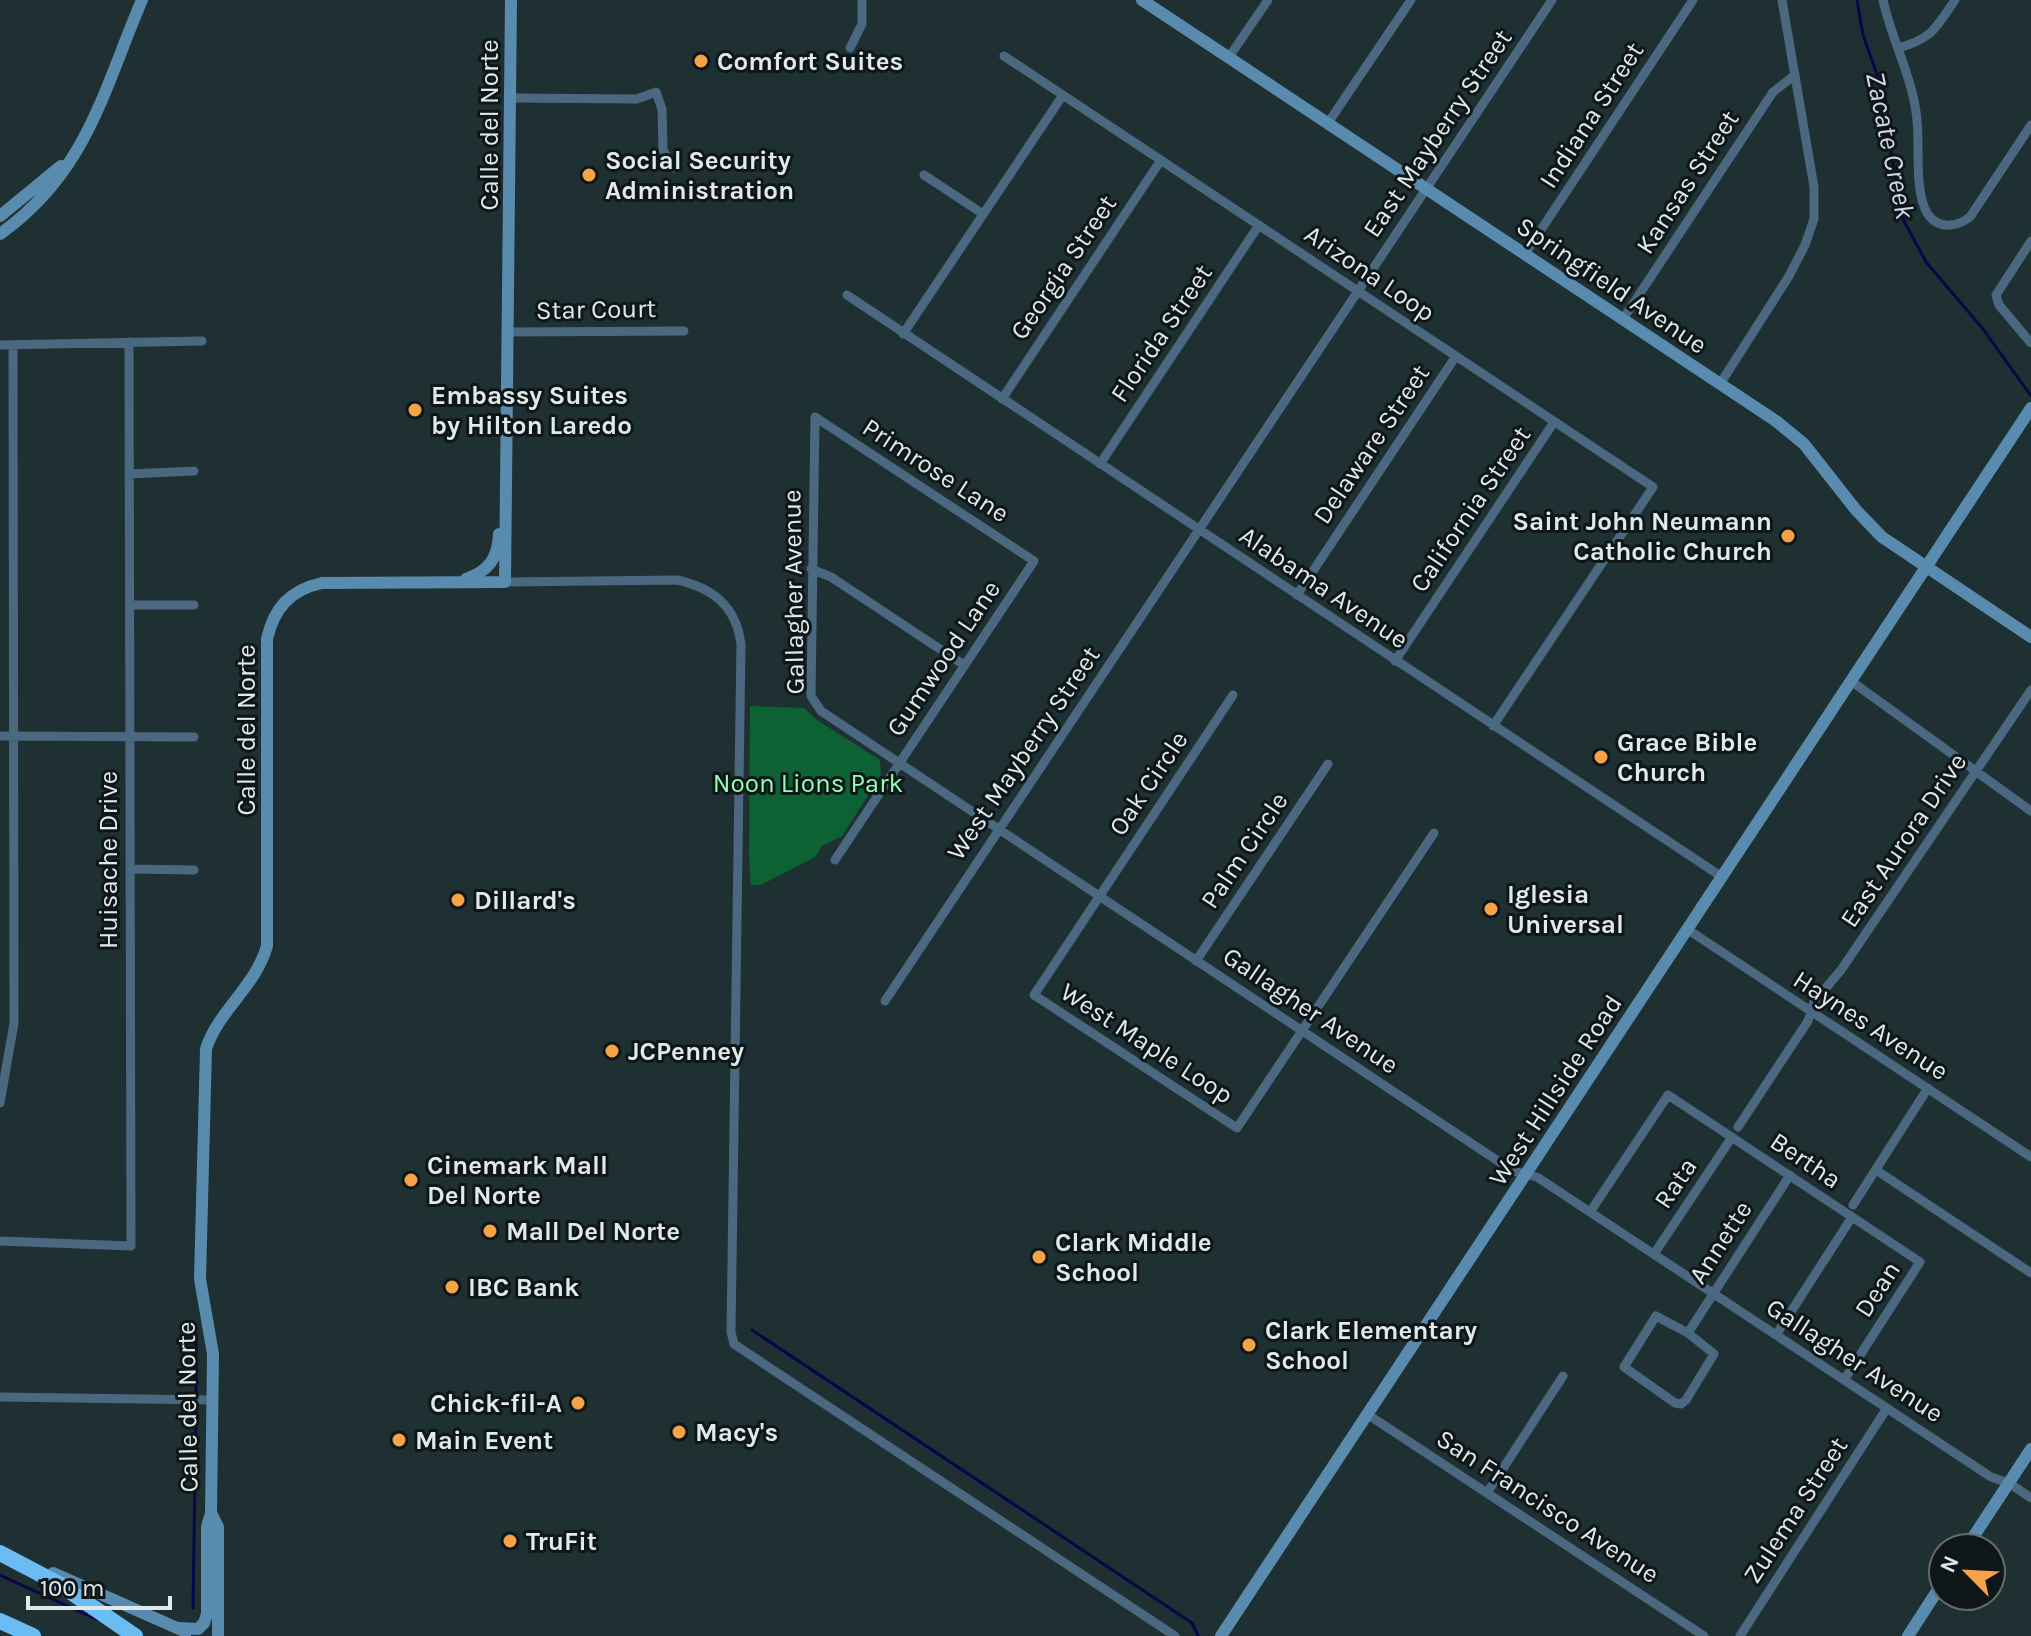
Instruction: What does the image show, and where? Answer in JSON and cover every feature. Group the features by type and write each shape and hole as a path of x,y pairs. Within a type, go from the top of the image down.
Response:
{"highway":[{"path":"0,1552 59,1584 135,1636"},
{"path":"0,1621 33,1636"}],"street":[{"path":"0,234 38,202 73,157 99,110 142,0"},
{"name":"Calle del Norte","path":"179,1628 198,1629 206,1619 207,1527 211,1513 211,1332 200,1279 204,1062 209,1039 260,966 267,946 267,639 275,614 290,596 312,585 505,582 511,0"},
{"path":"850,48 862,24 862,0"},
{"name":"Springfield Avenue","path":"1142,0 1776,421 1804,444 1869,525 1926,568 2031,637"},
{"path":"1229,57 1268,0"},
{"path":"1328,123 1411,0"},
{"name":"East Mayberry Street","path":"1198,530 1552,0"},
{"name":"Indiana Street","path":"1525,254 1693,0"},
{"path":"1720,384 1789,276 1814,219 1814,187 1782,0"},
{"path":"1883,0 1913,92 1919,179 1927,213 1948,226 1960,225 1970,217 2031,125"},
{"path":"1898,48 1925,40 1955,0"},
{"name":"Arizona Loop","path":"1004,56 1653,487 1493,726"},
{"name":"Kansas Street","path":"1623,319 1773,92 1795,75"},
{"path":"511,98 637,99 656,92 662,109 663,150 673,168"},
{"path":"903,334 1063,95"},
{"path":"0,216 73,157"},
{"name":"Georgia Street","path":"1002,399 1161,160"},
{"path":"924,175 983,214"},
{"name":"Florida Street","path":"1100,464 1259,225"},
{"path":"2031,241 1996,295 1999,305 2031,343"},
{"name":"Alabama Avenue","path":"847,295 1722,877"},
{"name":"Star Court","path":"509,332 684,331"},
{"path":"0,345 202,341"},
{"name":"Huisache Drive","path":"0,1241 131,1246 129,342"},
{"path":"0,1103 14,1023 13,345"},
{"name":"Delaware Street","path":"1297,595 1456,356"},
{"name":"West Hillside Road","path":"1221,1636 2031,408"},
{"name":"Primrose Lane","path":"815,417 1034,561"},
{"name":"Gallagher Avenue","path":"815,417 811,569 811,696 815,705 1513,1171 1537,1177 1991,1477 2009,1483 2031,1498"},
{"name":"California Street","path":"1395,661 1554,422"},
{"path":"129,474 194,471"},
{"path":"458,582 481,574 494,559 499,545 500,516 507,500"},
{"name":"West Mayberry Street","path":"885,1001 1198,530"},
{"name":"Gumwood Lane","path":"835,860 1034,561"},
{"path":"811,569 831,577 964,665"},
{"path":"505,582 677,580 714,593 728,608 739,631 731,1332 734,1344 1175,1636"},
{"path":"130,605 194,605"},
{"path":"1851,681 2031,811"},
{"name":"East Aurora Drive","path":"1738,1127 1812,1012 1814,1002 1841,970 2031,690"},
{"name":"Oak Circle","path":"1099,896 1233,695"},
{"path":"0,736 194,737"},
{"name":"Palm Circle","path":"1196,961 1328,764"},
{"path":"1301,1030 1434,833"},
{"path":"130,869 194,870"},
{"name":"West Maple Loop","path":"1099,896 1034,995 1237,1128 1301,1030"},
{"name":"Haynes Avenue","path":"1687,929 2031,1157"},
{"path":"1853,1205 1928,1088"},
{"name":"Bertha","path":"1590,1212 1668,1095 1920,1262"},
{"name":"Rata","path":"1654,1254 1732,1137"},
{"path":"1876,1170 2031,1273"},
{"name":"Annette","path":"1688,1333 1790,1175"},
{"path":"1776,1335 1852,1217"},
{"name":"Dean","path":"1844,1380 1920,1262"},
{"path":"1656,1316 1688,1333 1714,1354 1681,1404 1626,1370 1626,1361 1656,1316"},
{"path":"1487,1493 1563,1376"},
{"path":"0,1397 212,1400"},
{"name":"Zulema Street","path":"1740,1636 1887,1408"},
{"name":"San Francisco Avenue","path":"1367,1414 1704,1636"},
{"path":"1977,1532 2031,1449"},
{"path":"211,1513 218,1527 218,1636"},
{"path":"0,1552 196,1636"},
{"path":"1908,1636 1927,1607"}],"green space":[{"name":"Noon Lions Park","path":"750,706 804,708 817,720 880,760 881,775 842,836 822,846 815,857 761,885 751,885 749,856"}],"waterway":[{"name":"Zacate Creek","path":"1857,0 1863,35 1885,97 1891,153 1904,221 1926,262 1983,329 2031,396"},
{"path":"752,1330 1192,1623 1198,1636"},
{"path":"196,1341 196,1392"},
{"path":"193,1608 196,1408"},
{"path":"0,1575 98,1620"}],"place":[{"name":"Comfort Suites","path":"701,61"},
{"name":"Social Security Administration","path":"589,175"},
{"name":"Embassy Suites by Hilton Laredo","path":"415,410"},
{"name":"Saint John Neumann Catholic Church","path":"1788,536"},
{"name":"Grace Bible Church","path":"1601,757"},
{"name":"Dillard's","path":"458,900"},
{"name":"Iglesia Universal","path":"1491,909"},
{"name":"JCPenney","path":"612,1051"},
{"name":"Cinemark Mall Del Norte","path":"411,1180"},
{"name":"Mall Del Norte","path":"490,1231"},
{"name":"Clark Middle School","path":"1039,1257"},
{"name":"IBC Bank","path":"452,1287"},
{"name":"Clark Elementary School","path":"1249,1345"},
{"name":"Chick-fil-A","path":"578,1403"},
{"name":"Macy's","path":"679,1432"},
{"name":"Main Event","path":"399,1440"},
{"name":"TruFit","path":"510,1541"}]}
